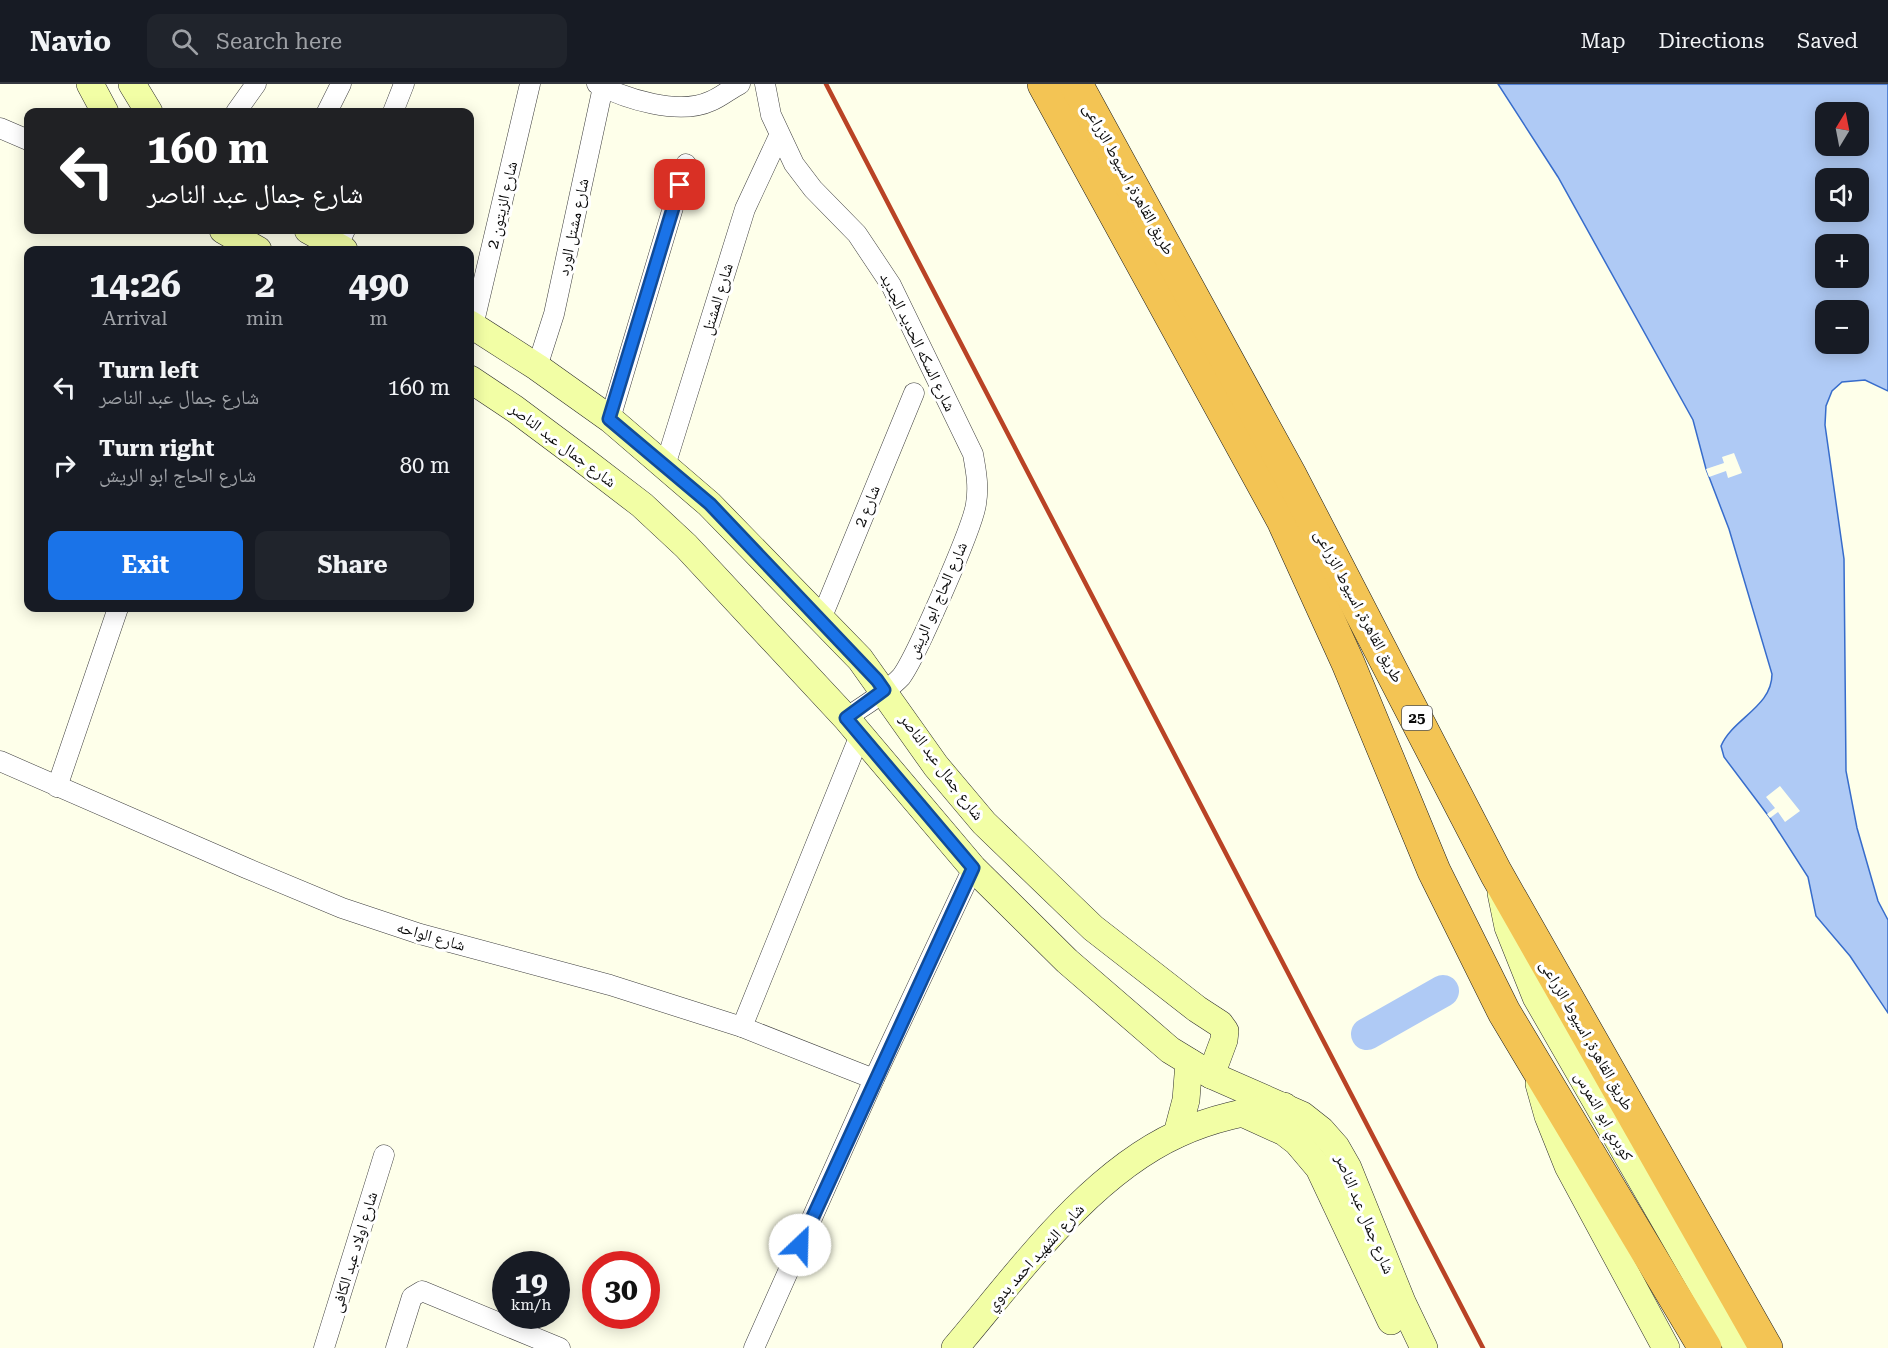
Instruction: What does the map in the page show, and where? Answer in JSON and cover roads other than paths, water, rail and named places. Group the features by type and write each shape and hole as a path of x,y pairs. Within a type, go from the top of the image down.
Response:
{"highway":[{"name":"طريق القاهرة, اسيوط الزراعى","path":"1044,84 1282,520 1348,663 1434,871 1479,965 1535,1065 1705,1348"},
{"name":"طريق القاهرة, اسيوط الزراعى","path":"1076,84 1291,477 1496,873 1767,1348"}],"street":[{"path":"90,84 103,108"},
{"path":"132,84 147,108"},
{"path":"239,108 256,84"},
{"path":"329,108 341,84"},
{"path":"395,108 405,84"},
{"name":"شارع الزيتون 2","path":"474,313 531,84"},
{"name":"شارع السكه الحديد الجديد","path":"765,84 771,115 779,136 801,172 856,234 886,276 973,454"},
{"path":"608,87 637,101 673,106 709,102 735,85"},
{"name":"شارع مشتل الورد","path":"537,366 554,314 608,87"},
{"path":"0,128 24,138"},
{"name":"شارع المشتل","path":"665,466 745,209 779,136"},
{"path":"609,419 686,164"},
{"path":"230,234 251,246"},
{"path":"319,234 342,242"},
{"name":"شارع جمال عبد الناصر","path":"474,327 537,366 609,419 710,504 860,659 936,766 984,823 1094,928 1223,1027 1224,1040 1200,1069"},
{"name":"شارع جمال عبد الناصر","path":"474,382 525,416 649,512 686,546 853,727 973,868 1067,961 1152,1035 1200,1069 1302,1115 1336,1147 1348,1168 1402,1302 1424,1348"},
{"name":"شارع 2","path":"821,619 914,393"},
{"name":"شارع الحاج ابو الريش","path":"853,727 884,690 894,684 909,664 976,507 977,489 973,454"},
{"path":"57,787 117,612"},
{"path":"742,1027 853,727"},
{"name":"شارع الواحه","path":"0,760 57,787 342,908 420,934 610,986 742,1027 874,1079"},
{"path":"754,1348 874,1079 973,868"},
{"name":"كوبري ابو النمرس","path":"1496,873 1508,927 1536,997 1738,1348"},
{"path":"1067,961 1094,928"},
{"path":"1535,1065 1548,1116 1568,1166 1666,1348"},
{"path":"1177,1134 1186,1100 1200,1069"},
{"name":"شارع الشهيد احمد بدوي","path":"955,1348 1066,1219 1118,1173 1177,1134 1242,1113 1284,1106"},
{"name":"شارع جمال عبد الناصر","path":"1242,1113 1284,1132 1302,1148 1318,1168 1404,1348"},
{"name":"شارع اولاد عبد الكافى","path":"324,1348 384,1155"},
{"path":"396,1348 412,1297 422,1291 560,1348"},
{"path":"1402,1302 1439,1348"}],"water":[{"path":"1498,84 1888,84 1888,391 1865,380 1842,382 1832,391 1826,406 1825,425 1844,559 1846,771 1857,828 1878,901 1888,920 1888,1013 1850,956 1816,916 1808,877 1770,818 1724,757 1721,746 1734,728 1766,695 1772,674 1729,529 1706,469 1693,420 1558,177"}],"waterway":[{"path":"1367,1034 1443,991"}],"railway":[{"path":"826,84 1483,1348"}]}
